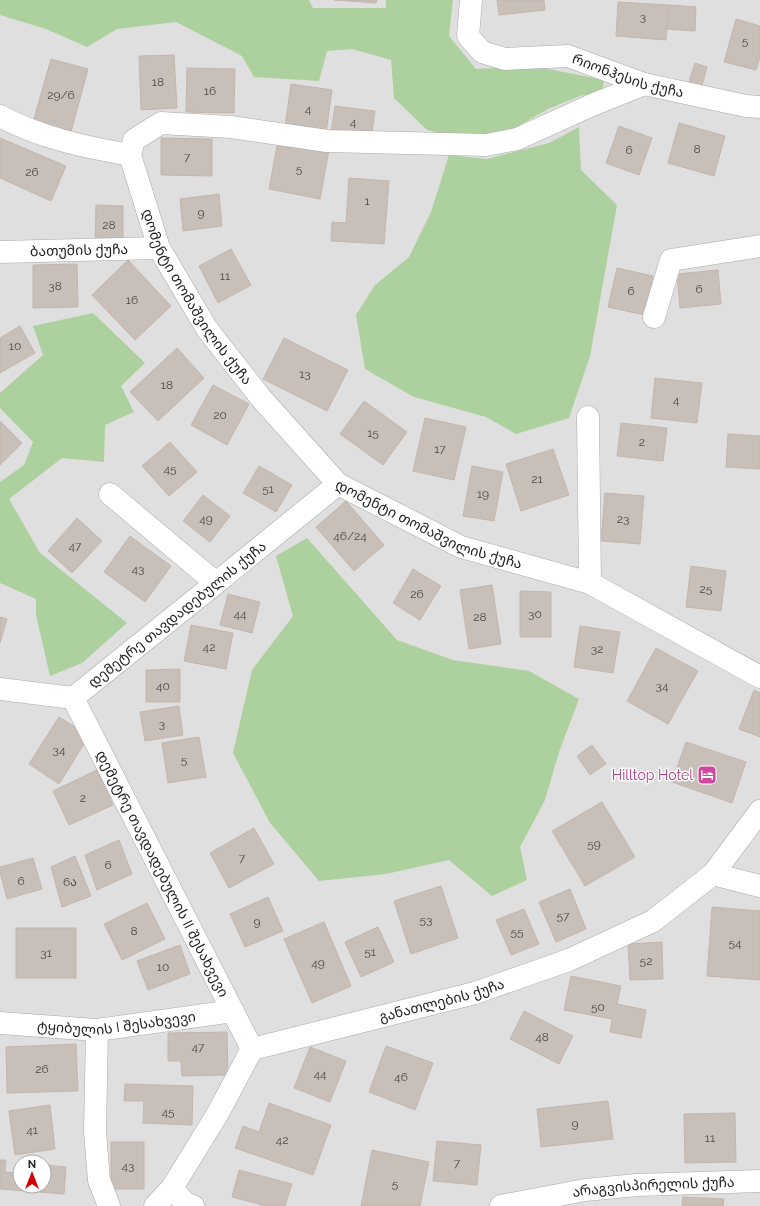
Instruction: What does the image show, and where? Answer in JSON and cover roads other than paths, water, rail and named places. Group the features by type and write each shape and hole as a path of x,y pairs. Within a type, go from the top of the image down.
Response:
{"street":[{"name":"რიონჰესის ქუჩა","path":"471,0 468,36 482,52 505,59 568,56 644,84 746,106 760,107"},
{"path":"0,116 15,124 80,146 130,155 134,140 161,123 231,127 327,141 486,145 517,139 592,105 644,84"},
{"name":"დომენტი თომაშვილის ქუჩა","path":"130,155 159,248 207,329 261,398 338,484 461,547 590,583 760,677"},
{"path":"654,317 671,260 760,246"},
{"name":"ბათუმის ქუჩა","path":"0,252 159,248"},
{"path":"588,417 590,583"},
{"name":"დემეტრე თავდადებულის ქუჩა","path":"73,698 338,484"},
{"path":"110,494 216,583"},
{"path":"0,688 73,698"},
{"name":"დემეტრე თავდადებულის II შესახვევი","path":"73,698 252,1049"},
{"name":"განათლების ქუჩა","path":"252,1049 475,993 569,960 653,921 713,874 760,811"},
{"path":"713,874 760,886"},
{"name":"ტყიბულის I შესახვევი","path":"0,1023 97,1030 233,1011"},
{"path":"97,1030 95,1132 99,1180 109,1206"},
{"path":"155,1206 172,1188 218,1113 252,1049"},
{"name":"არაგვისპირელის ქუჩა","path":"501,1206 585,1190 637,1185 760,1182"},
{"path":"172,1188 185,1203 193,1206"}],"place":[{"name":"Hilltop Hotel","path":"707,775"}]}
